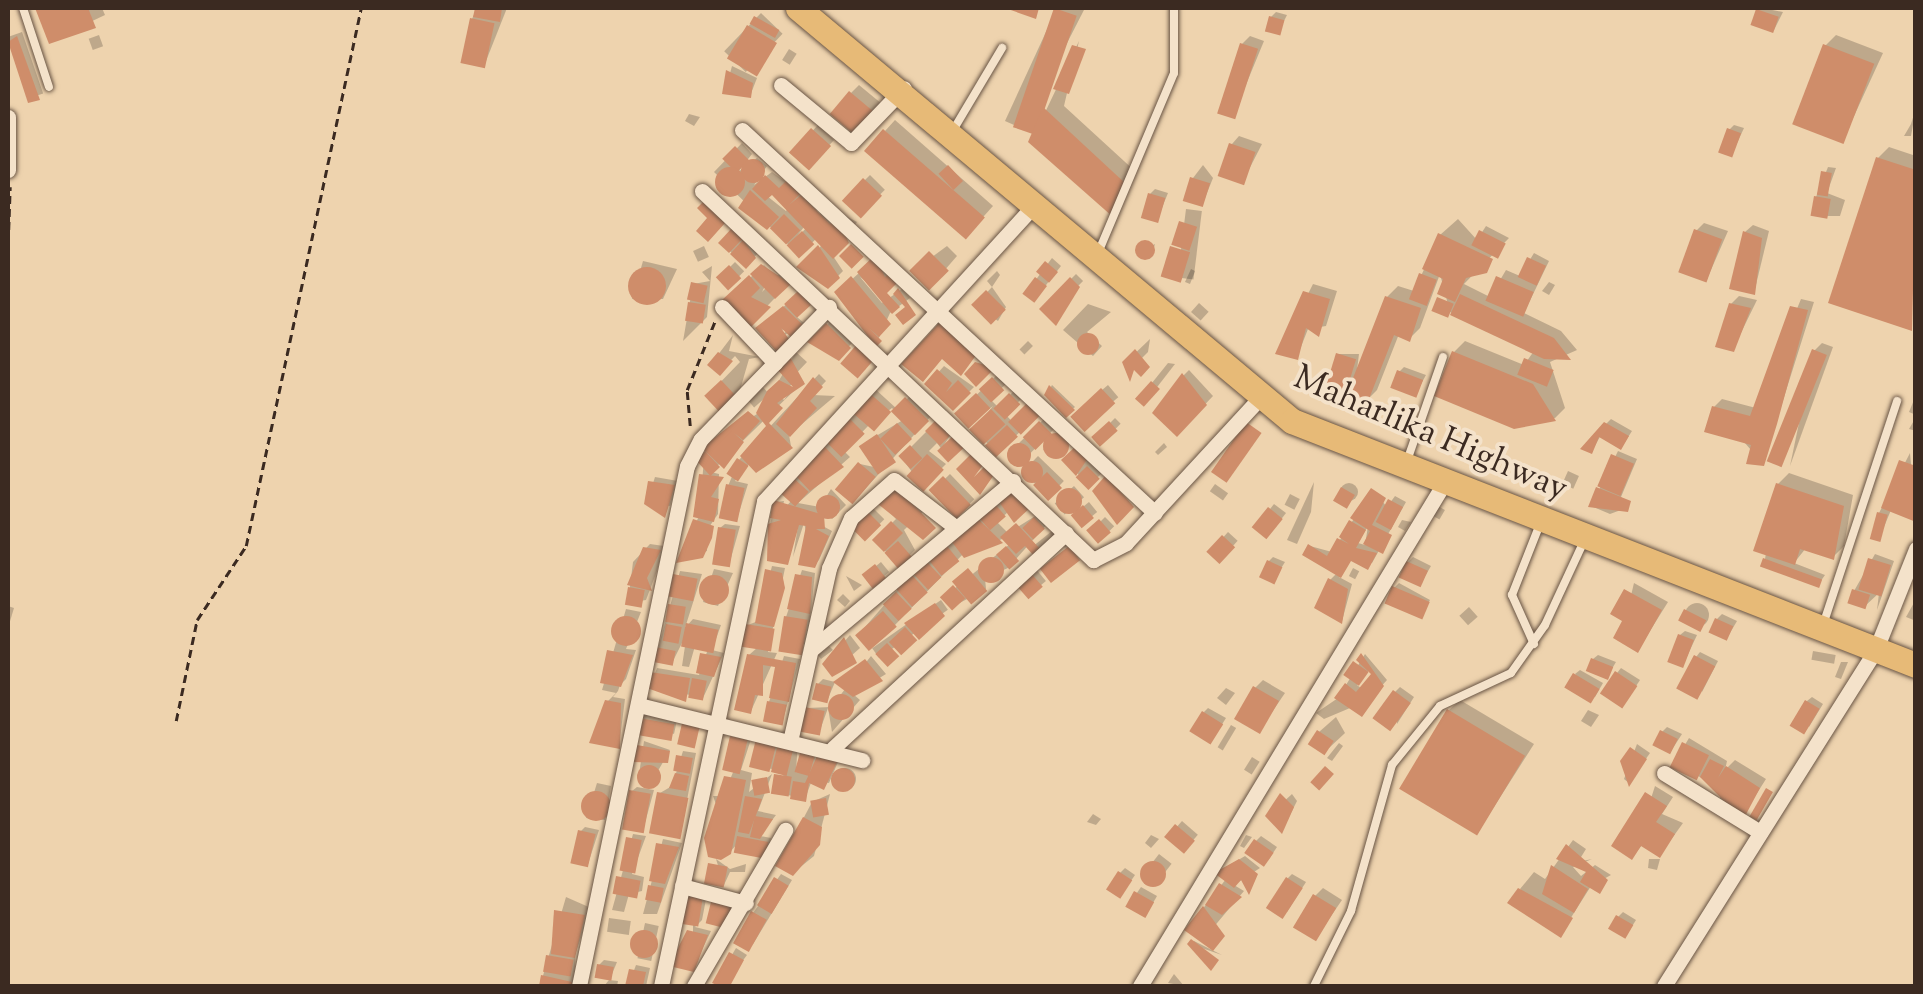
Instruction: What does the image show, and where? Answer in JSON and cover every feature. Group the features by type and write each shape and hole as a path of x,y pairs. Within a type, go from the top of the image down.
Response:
{"main road":[{"name":"Maharlika Highway","path":"798,8 904,88 1258,400 1586,538 1916,665"}],"street":[{"path":"781,85 852,144 904,88"},
{"path":"8,117 9,178"},
{"path":"742,130 940,308 1155,513"},
{"path":"702,191 1066,533 1104,562 1155,513 1258,400"},
{"path":"660,986 764,502 1034,205"},
{"path":"722,307 775,364"},
{"path":"579,986 682,486 700,439 828,307"},
{"path":"1140,986 1446,480"},
{"path":"812,648 1013,481"},
{"path":"792,737 836,546 881,486 900,482 955,528"},
{"path":"833,748 1066,533"},
{"path":"1664,986 1876,649 1916,549"},
{"path":"639,705 792,737 862,760"},
{"path":"1664,774 1760,832"},
{"path":"694,986 746,904 785,830"},
{"path":"682,886 746,904"}],"lane":[{"path":"22,8 49,87"},
{"path":"1096,256 1174,73 1174,8"},
{"path":"952,132 1002,48"},
{"path":"1406,464 1443,357"},
{"path":"1822,629 1897,401"},
{"path":"1534,644 1512,596 1542,520"},
{"path":"1314,986 1412,734 1440,706 1511,673 1534,644 1586,538"}],"path":[{"path":"176,722 197,620 246,546 361,8"},
{"path":"8,244 9,178"},
{"path":"700,439 688,424 687,390 722,307"}],"building":[{"path":"35,8 88,8 96,28 49,44"},
{"path":"475,8 502,8 500,22 473,17"},
{"path":"1005,8 1039,8 1036,19"},
{"path":"1054,8 1077,16 1036,135 1013,127"},
{"path":"1756,9 1779,17 1773,33 1750,25"},
{"path":"754,16 779,30 775,38 750,24"},
{"path":"1269,16 1284,20 1280,36 1265,31"},
{"path":"470,18 494,23 485,68 460,63"},
{"path":"747,25 777,43 757,76 727,58"},
{"path":"17,36 40,100 28,103 8,42"},
{"path":"1240,43 1258,49 1235,119 1217,113"},
{"path":"1823,44 1874,64 1844,144 1792,124"},
{"path":"1072,45 1086,49 1069,94 1053,89"},
{"path":"726,70 753,83 751,98 722,94"},
{"path":"849,91 876,113 857,136 830,114"},
{"path":"1043,107 1126,184 1113,217 1028,142"},
{"path":"811,128 831,146 809,171 789,153"},
{"path":"1727,128 1741,133 1732,158 1718,152"},
{"path":"883,129 985,218 966,239 864,151"},
{"path":"1229,143 1255,152 1244,185 1218,176"},
{"path":"735,146 749,160 736,173 722,159"},
{"path":"1876,157 1916,170 1912,331 1828,303"},
{"path":"753,159 765,171 753,183 741,171"},
{"path":"948,165 963,181 953,190 938,174"},
{"path":"730,167 741,171 745,182 741,193 730,197 719,193 715,182 719,171"},
{"path":"1821,171 1832,173 1828,197 1817,195"},
{"path":"765,175 779,188 791,176 804,190 789,205 801,195 830,224 837,217 849,243 833,259 772,195 765,201 752,189"},
{"path":"1190,177 1210,183 1203,207 1183,201"},
{"path":"863,178 882,196 861,218 842,201"},
{"path":"750,190 779,217 767,230 738,208"},
{"path":"1148,193 1165,198 1158,223 1141,218"},
{"path":"1814,196 1831,199 1827,219 1811,216"},
{"path":"703,202 725,223 708,242 696,231 707,218 697,208"},
{"path":"784,214 800,230 786,244 770,228"},
{"path":"1179,221 1197,227 1189,251 1171,245"},
{"path":"732,228 746,235 729,253 718,243"},
{"path":"1694,229 1722,239 1706,282 1678,272"},
{"path":"1479,230 1506,244 1498,259 1471,245"},
{"path":"802,231 814,244 799,258 787,245"},
{"path":"1743,231 1762,238 1755,295 1729,289"},
{"path":"1438,233 1493,259 1487,273 1466,278 1455,302 1437,294 1443,279 1422,269"},
{"path":"743,240 756,258 746,269 730,254"},
{"path":"1145,240 1155,250 1145,260 1135,250"},
{"path":"851,244 864,257 852,269 839,256"},
{"path":"818,245 840,278 828,289 796,267"},
{"path":"1170,246 1190,252 1181,283 1161,277"},
{"path":"929,251 949,271 929,291 909,271"},
{"path":"875,255 885,277 891,271 900,280 887,293 900,307 892,314 857,272"},
{"path":"1527,257 1546,266 1537,286 1518,277"},
{"path":"1045,261 1058,272 1049,283 1036,272"},
{"path":"761,264 791,284 775,299 750,274"},
{"path":"729,265 741,278 728,290 716,277"},
{"path":"647,267 660,273 666,286 660,299 647,305 634,299 628,286 634,273"},
{"path":"1419,273 1437,280 1427,306 1409,299"},
{"path":"749,275 760,288 751,297 771,307 749,329 722,300"},
{"path":"851,276 891,324 879,337 869,328 882,341 876,347 834,292"},
{"path":"1496,276 1534,292 1523,317 1485,301"},
{"path":"1035,277 1047,286 1034,303 1022,294"},
{"path":"1070,277 1080,287 1056,326 1039,309"},
{"path":"691,282 708,286 704,303 687,300"},
{"path":"898,288 916,315 903,325 895,315 905,307 893,294"},
{"path":"986,290 1006,310 991,325 971,305"},
{"path":"798,291 811,305 797,318 784,304"},
{"path":"1303,291 1330,299 1319,337 1306,328 1298,360 1275,354"},
{"path":"1460,294 1554,338 1571,360 1544,359 1450,315"},
{"path":"1385,296 1421,308 1410,342 1394,335 1367,404 1346,396"},
{"path":"1437,297 1454,304 1448,318 1431,311"},
{"path":"688,302 706,305 703,324 685,321"},
{"path":"1729,303 1751,308 1734,352 1715,347"},
{"path":"783,306 804,326 792,338 781,328 791,342 778,353 755,328"},
{"path":"1790,306 1808,310 1777,424 1764,466 1746,464 1751,445 1704,432 1712,406 1750,416"},
{"path":"943,319 977,354 961,376 942,359 923,382 901,364"},
{"path":"826,323 851,348 839,361 807,342"},
{"path":"1088,333 1096,336 1096,352 1088,355 1080,352 1077,344 1080,336"},
{"path":"858,343 875,358 858,378 840,363"},
{"path":"1135,349 1150,367 1141,377 1134,370 1130,382 1122,362"},
{"path":"1812,349 1827,355 1782,467 1767,461"},
{"path":"1452,351 1533,384 1556,421 1514,429 1434,396"},
{"path":"718,352 733,361 720,376 707,365"},
{"path":"1336,353 1356,359 1345,395 1325,388"},
{"path":"789,355 805,384 777,403 783,408 769,423 793,448 756,473 740,456 766,426 756,413 767,391 779,380 793,387 777,369"},
{"path":"1524,358 1554,370 1547,387 1517,375"},
{"path":"975,362 995,368 976,387 964,374"},
{"path":"937,369 952,383 946,392 958,380 971,393 953,411 924,384"},
{"path":"1397,370 1423,380 1416,398 1390,388"},
{"path":"1182,373 1207,405 1177,437 1152,413"},
{"path":"813,377 823,387 810,401 817,408 790,437 776,424"},
{"path":"992,377 1004,390 991,402 979,389"},
{"path":"721,380 737,397 720,413 704,396"},
{"path":"1151,381 1160,389 1144,407 1135,399"},
{"path":"1049,385 1075,410 1066,418 1044,395"},
{"path":"1101,388 1115,403 1085,432 1070,417"},
{"path":"867,391 891,412 874,432 850,411"},
{"path":"976,393 990,408 968,429 954,413"},
{"path":"1009,393 1020,404 1005,420 993,409"},
{"path":"905,397 929,421 915,435 891,411"},
{"path":"1030,400 1043,413 1021,435 1008,422"},
{"path":"991,409 1005,424 983,445 969,429"},
{"path":"748,411 760,421 743,440 734,433 744,442 724,469 702,448"},
{"path":"847,416 865,434 841,457 824,439"},
{"path":"937,419 952,434 940,446 925,431"},
{"path":"1039,421 1052,434 1035,450 1023,437"},
{"path":"1109,421 1118,431 1100,447 1091,437"},
{"path":"1246,422 1262,433 1227,483 1211,472"},
{"path":"1604,422 1629,436 1621,450 1599,437 1592,454 1580,449"},
{"path":"897,423 912,439 895,455 880,439"},
{"path":"1007,425 1018,437 996,457 985,445"},
{"path":"1056,433 1065,437 1069,446 1065,455 1056,459 1047,455 1043,446 1047,437"},
{"path":"877,434 896,462 878,474 859,446"},
{"path":"954,435 965,447 948,462 937,451"},
{"path":"1019,443 1031,455 1019,467 1007,455"},
{"path":"822,444 844,467 810,491 793,473"},
{"path":"910,445 922,458 911,469 898,456"},
{"path":"1077,445 1088,458 1076,476 1061,460"},
{"path":"705,451 720,467 710,476 695,460"},
{"path":"972,453 983,465 974,477 986,465 998,469 980,495 956,469"},
{"path":"927,454 944,470 923,492 907,476"},
{"path":"1611,454 1634,464 1620,496 1597,486"},
{"path":"737,458 749,466 738,482 726,474"},
{"path":"1899,460 1916,466 1916,522 1881,508"},
{"path":"1032,461 1043,472 1032,483 1021,472"},
{"path":"858,462 876,477 852,504 835,490"},
{"path":"1087,466 1100,479 1088,490 1076,477"},
{"path":"1047,472 1062,488 1048,501 1033,485"},
{"path":"699,474 724,477 711,497 719,499 714,522 693,517"},
{"path":"790,475 809,492 795,507 777,490"},
{"path":"1106,475 1134,507 1117,525 1092,491"},
{"path":"943,476 971,505 956,519 929,490"},
{"path":"648,481 675,485 665,518 644,504"},
{"path":"1776,483 1844,506 1834,560 1800,549 1795,565 1753,551"},
{"path":"726,484 745,488 737,522 719,518"},
{"path":"896,487 936,528 923,540 878,504"},
{"path":"1341,487 1355,495 1347,509 1333,501"},
{"path":"1596,487 1631,501 1628,512 1588,507"},
{"path":"1069,488 1079,491 1079,511 1069,514 1059,511 1056,501 1059,491"},
{"path":"1371,488 1386,498 1372,525 1392,535 1383,554 1363,544 1370,531 1350,518"},
{"path":"1007,490 1032,506 1014,523 997,499"},
{"path":"828,495 840,507 828,519 816,507"},
{"path":"1388,499 1403,507 1391,530 1376,522"},
{"path":"773,500 824,515 825,529 816,529 829,536 815,568 798,565 806,526 799,525 788,565 767,561 768,524 781,520 770,518"},
{"path":"994,503 1006,517 990,530 978,517"},
{"path":"1083,505 1094,518 1082,528 1071,515"},
{"path":"1268,507 1283,519 1266,539 1252,527"},
{"path":"867,511 881,525 865,541 851,527"},
{"path":"1877,512 1888,515 1880,542 1870,539"},
{"path":"976,517 1003,543 964,558 949,538"},
{"path":"1034,517 1045,529 1033,540 1022,528"},
{"path":"693,519 714,526 712,538 703,558 676,563"},
{"path":"1099,519 1111,533 1098,544 1086,530"},
{"path":"1349,520 1366,530 1356,548 1377,553 1368,570 1351,561 1341,578 1302,555 1308,544 1327,556 1337,538 1349,544 1339,537"},
{"path":"891,521 903,533 884,552 872,540"},
{"path":"1016,523 1042,551 1035,557 1025,546 1016,554 1000,537"},
{"path":"718,527 736,530 730,567 712,565"},
{"path":"1222,535 1235,547 1219,564 1206,552"},
{"path":"898,541 912,557 898,569 884,553"},
{"path":"943,541 959,561 941,576 925,555"},
{"path":"1006,546 1019,561 1009,570 996,555"},
{"path":"1069,546 1080,560 1051,583 1040,569"},
{"path":"643,547 661,550 647,578 652,591 627,585"},
{"path":"991,557 1000,561 1004,570 1000,579 991,583 982,579 978,570 982,561"},
{"path":"1763,558 1822,580 1819,588 1760,566"},
{"path":"1868,558 1891,565 1881,597 1858,590"},
{"path":"1267,560 1282,567 1274,584 1259,577"},
{"path":"1406,561 1428,571 1421,587 1399,577"},
{"path":"927,562 941,577 928,590 914,574"},
{"path":"875,564 886,578 873,589 862,574"},
{"path":"968,568 987,591 971,604 952,581"},
{"path":"765,569 782,573 785,588 774,627 755,623"},
{"path":"1029,571 1043,587 1028,599 1015,583"},
{"path":"673,574 698,579 693,601 669,597"},
{"path":"795,574 812,577 810,614 787,609"},
{"path":"911,574 928,593 912,607 895,588"},
{"path":"714,575 725,579 729,590 725,601 714,605 703,601 699,590 703,579"},
{"path":"1328,578 1348,589 1342,624 1314,608"},
{"path":"953,585 965,598 952,610 940,597"},
{"path":"1392,586 1430,602 1422,620 1385,603"},
{"path":"628,587 645,590 642,608 625,605"},
{"path":"1624,589 1662,610 1638,653 1613,638 1622,621 1610,614"},
{"path":"1852,589 1870,595 1865,609 1847,603"},
{"path":"896,592 912,609 899,621 883,604"},
{"path":"935,603 945,616 919,640 904,623"},
{"path":"668,604 686,607 683,625 665,622"},
{"path":"1684,609 1706,620 1700,632 1678,621"},
{"path":"883,611 897,627 869,651 855,635"},
{"path":"626,616 640,625 641,631 632,645 626,646 612,637 611,631 620,617"},
{"path":"784,616 808,620 802,655 778,652"},
{"path":"1715,618 1733,626 1727,641 1708,633"},
{"path":"686,623 718,630 713,653 681,646"},
{"path":"666,624 682,627 678,644 663,641"},
{"path":"745,624 775,629 771,651 741,647"},
{"path":"905,627 917,640 901,655 889,642"},
{"path":"1678,634 1694,640 1683,668 1667,662"},
{"path":"844,637 857,663 832,677 822,664"},
{"path":"887,643 899,656 888,667 875,654"},
{"path":"655,647 676,651 673,666 652,662"},
{"path":"607,650 633,655 621,687 600,683"},
{"path":"700,653 721,657 714,677 696,673"},
{"path":"1361,653 1384,686 1362,717 1334,698 1345,683 1356,692 1371,674 1356,660"},
{"path":"747,654 796,663 789,702 769,698 775,667 763,665 763,696 755,695 751,714 734,710"},
{"path":"1694,655 1715,666 1697,700 1676,689"},
{"path":"1591,658 1613,667 1608,680 1586,671"},
{"path":"865,659 883,681 853,697 833,682"},
{"path":"1353,661 1369,672 1359,686 1343,675"},
{"path":"1615,671 1637,686 1622,708 1600,693"},
{"path":"650,672 690,678 686,702 647,688"},
{"path":"1573,673 1600,689 1591,704 1564,688"},
{"path":"692,678 707,681 703,700 688,698"},
{"path":"816,683 832,687 827,703 812,699"},
{"path":"1253,686 1279,701 1260,734 1234,719"},
{"path":"1393,690 1411,703 1390,731 1372,718"},
{"path":"841,694 850,698 854,707 850,716 841,720 832,716 828,707 832,698"},
{"path":"605,700 621,703 620,749 589,743"},
{"path":"1805,700 1820,709 1804,734 1790,726"},
{"path":"767,701 787,705 783,725 763,722"},
{"path":"804,707 825,711 820,736 799,732"},
{"path":"1447,709 1525,756 1477,836 1399,789"},
{"path":"1202,711 1223,724 1210,745 1189,731"},
{"path":"639,718 674,724 672,741 636,735"},
{"path":"683,719 701,723 695,748 677,744"},
{"path":"1317,730 1334,741 1325,755 1308,744"},
{"path":"1660,730 1678,739 1670,754 1652,745"},
{"path":"757,735 777,740 769,772 749,767"},
{"path":"730,736 748,740 740,774 722,770"},
{"path":"779,740 795,744 787,776 771,772"},
{"path":"1682,742 1709,755 1697,780 1670,767"},
{"path":"637,745 670,751 668,763 633,762"},
{"path":"802,746 816,750 809,776 795,772"},
{"path":"1630,747 1647,759 1629,787 1620,761"},
{"path":"819,752 838,760 824,790 809,783 806,802 790,799 793,781 805,783"},
{"path":"676,755 693,758 690,774 673,771"},
{"path":"1710,759 1724,766 1718,778 1726,766 1760,788 1743,820 1700,777"},
{"path":"649,765 658,768 658,786 649,789 640,786 637,777 640,768"},
{"path":"1325,766 1334,774 1319,790 1310,782"},
{"path":"843,768 852,771 852,789 843,792 834,789 831,780 834,771"},
{"path":"675,773 689,776 686,791 669,788"},
{"path":"774,774 792,777 789,797 771,794"},
{"path":"724,776 746,780 731,854 721,860 708,857 704,838"},
{"path":"767,777 770,793 754,796 751,780"},
{"path":"1766,788 1773,792 1756,821 1750,817"},
{"path":"629,790 651,794 644,833 622,829"},
{"path":"596,791 610,800 611,806 602,820 596,821 582,812 581,806 590,792"},
{"path":"657,792 688,798 680,839 649,833"},
{"path":"1645,792 1667,806 1656,822 1675,834 1660,858 1641,846 1632,860 1611,846"},
{"path":"1280,793 1294,807 1282,834 1265,816"},
{"path":"745,796 762,799 749,834 738,832"},
{"path":"826,798 829,815 813,818 810,801"},
{"path":"755,816 773,819 760,839 750,837"},
{"path":"803,817 822,827 820,845 793,876 775,866"},
{"path":"1175,824 1195,841 1184,854 1164,837"},
{"path":"578,830 596,834 588,867 570,863"},
{"path":"737,836 768,842 765,859 734,853"},
{"path":"626,837 642,840 635,873 620,870"},
{"path":"1254,839 1274,853 1264,867 1244,853"},
{"path":"656,843 679,847 665,884 649,881"},
{"path":"1566,844 1608,880 1600,894 1580,882 1586,872 1556,859"},
{"path":"1239,859 1258,874 1249,895 1241,880 1234,888 1214,873"},
{"path":"1153,861 1162,865 1166,874 1162,883 1153,887 1144,883 1140,874 1144,865"},
{"path":"708,863 728,867 724,887 704,884"},
{"path":"1551,865 1588,889 1574,913 1542,894"},
{"path":"1118,871 1132,880 1120,899 1106,889"},
{"path":"616,876 641,881 637,898 613,894"},
{"path":"774,877 789,886 772,914 757,905"},
{"path":"1286,877 1303,888 1283,919 1266,908"},
{"path":"1219,883 1242,897 1222,915 1205,905"},
{"path":"648,885 664,888 661,903 645,900"},
{"path":"1518,888 1573,918 1561,938 1507,903"},
{"path":"1134,891 1154,902 1145,918 1125,907"},
{"path":"1313,894 1336,908 1316,941 1293,927"},
{"path":"685,895 703,898 698,926 680,924"},
{"path":"711,902 731,907 726,928 706,923"},
{"path":"1203,906 1225,936 1213,951 1184,930"},
{"path":"554,910 585,915 575,958 551,954"},
{"path":"751,911 767,920 749,952 733,943"},
{"path":"1616,915 1633,925 1625,939 1608,929"},
{"path":"644,930 654,934 658,944 654,954 644,958 634,954 630,944 634,934"},
{"path":"687,930 708,935 694,972 669,966"},
{"path":"1191,939 1219,960 1211,971 1187,944"},
{"path":"729,952 744,960 730,986 719,986 712,983"},
{"path":"546,955 574,960 571,977 543,972"},
{"path":"597,964 614,967 611,981 595,978"},
{"path":"629,969 646,972 643,986 625,986"},
{"path":"541,975 572,982 571,986 539,986"}]}
